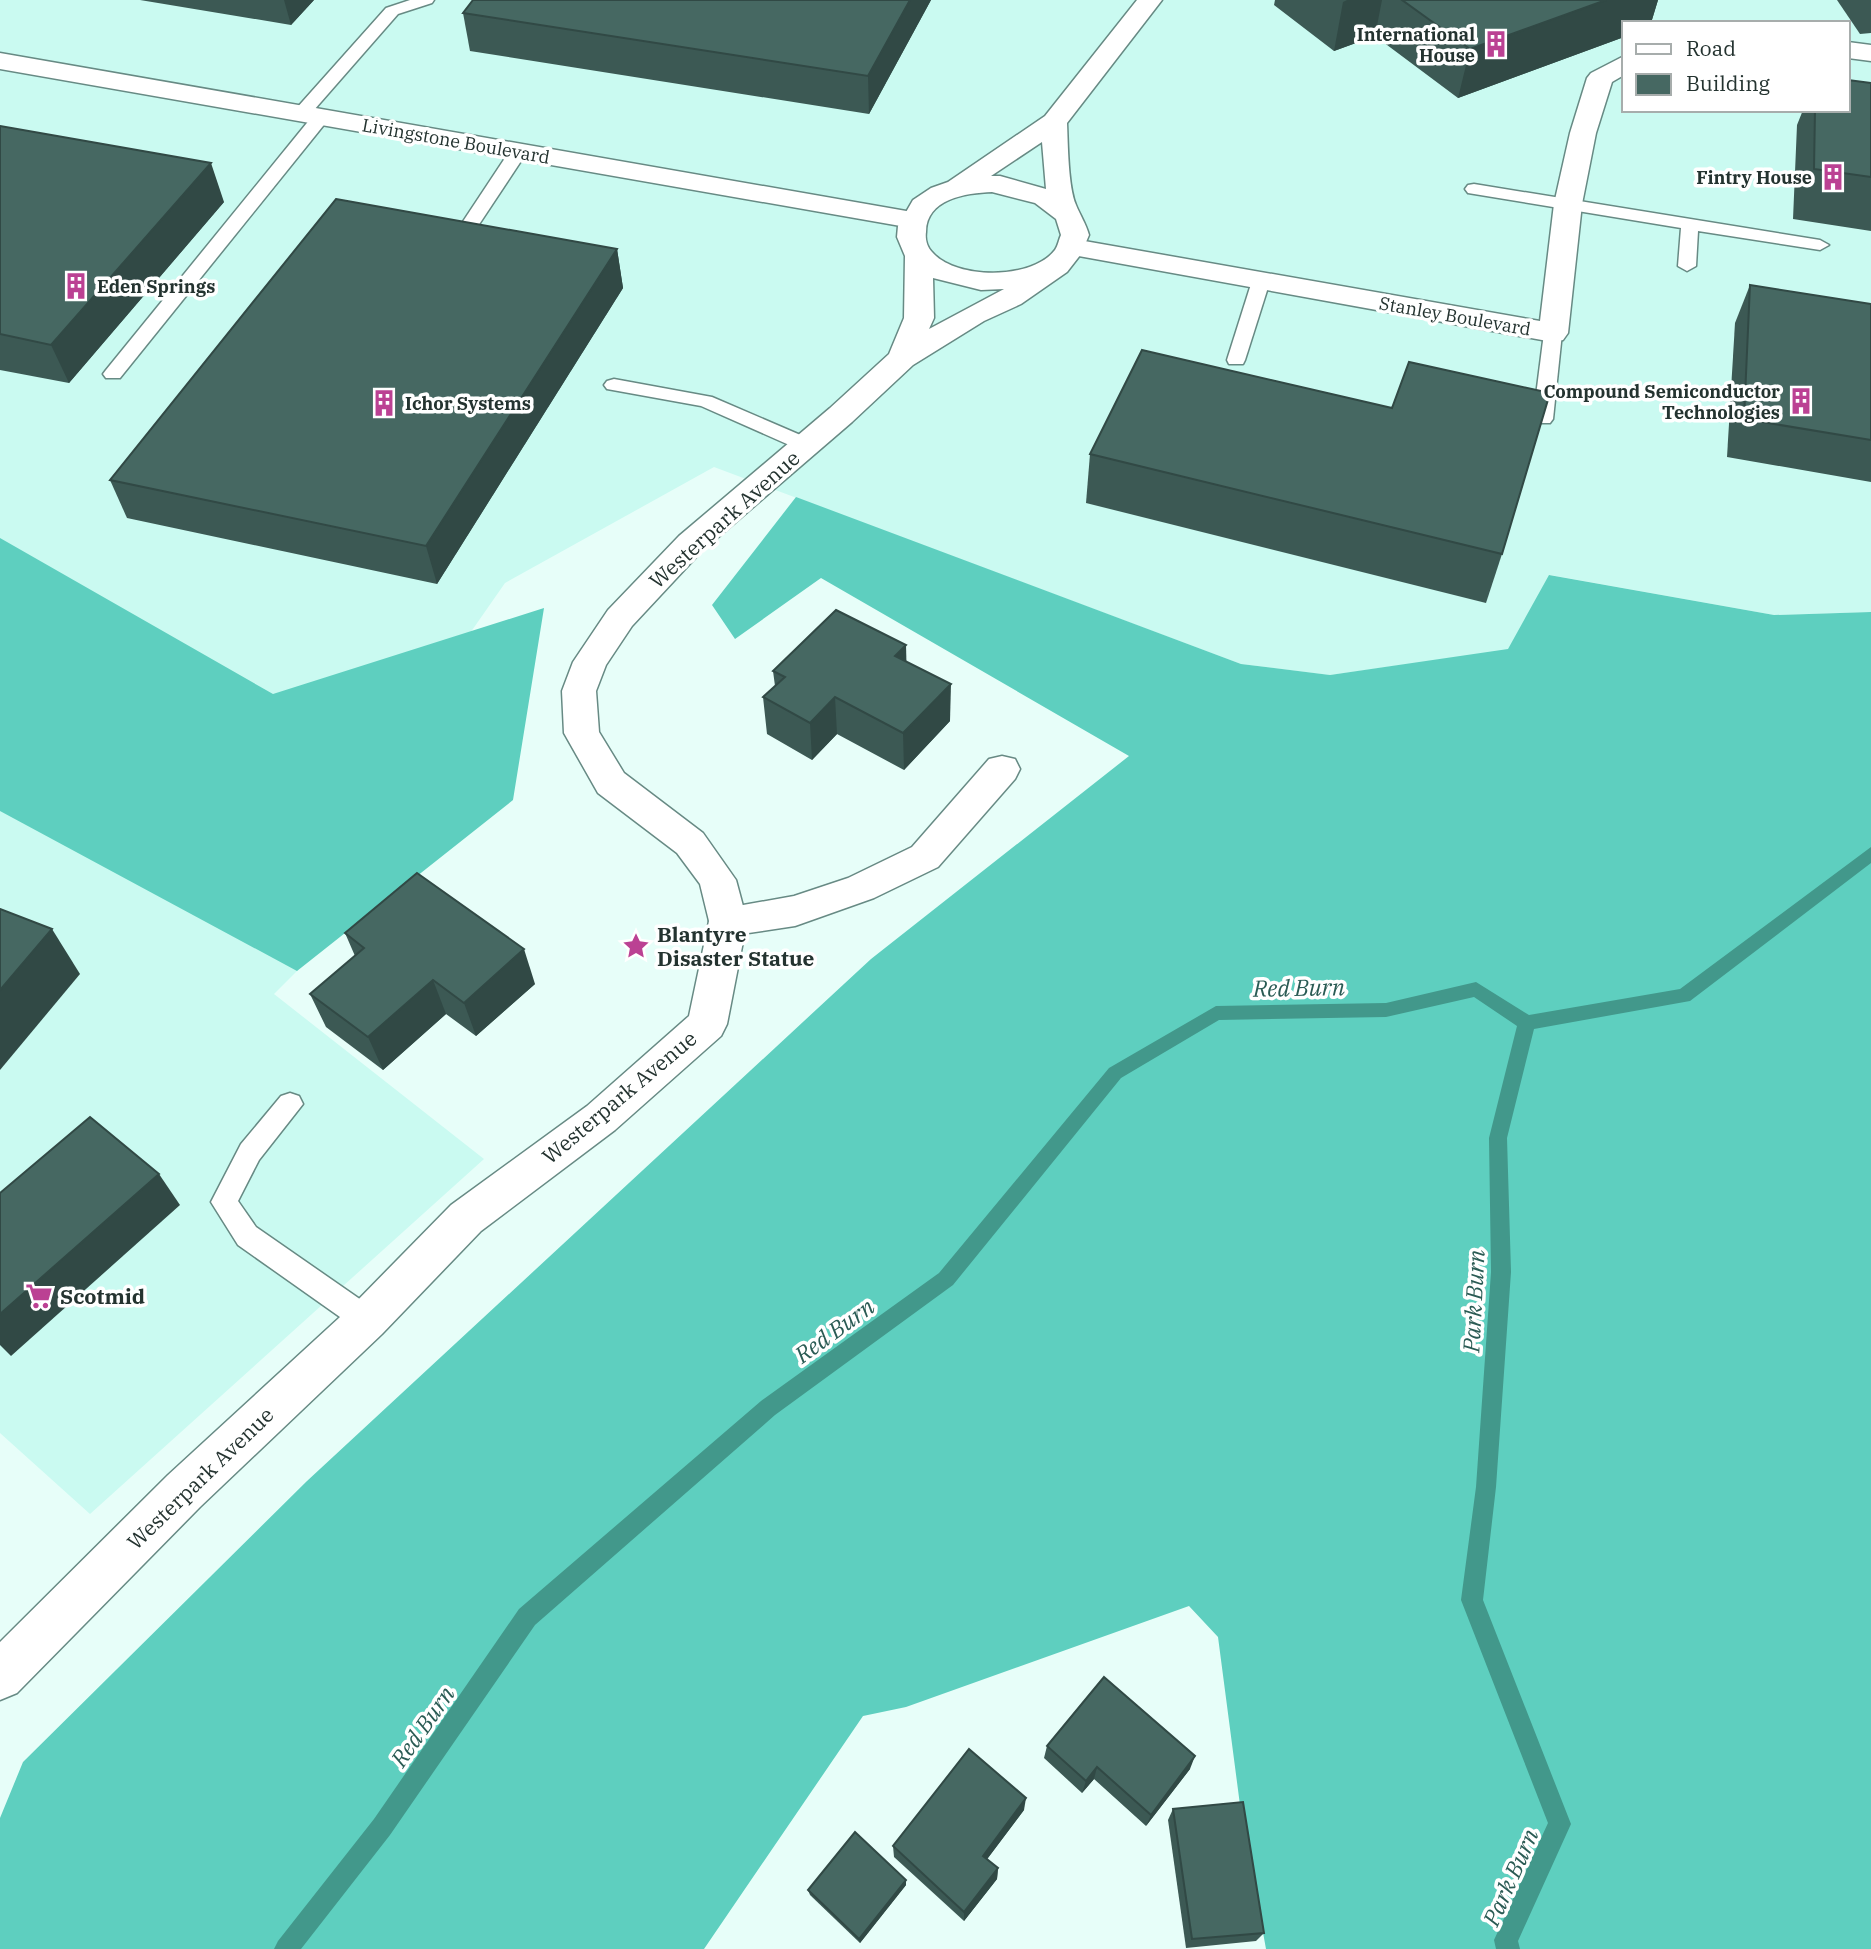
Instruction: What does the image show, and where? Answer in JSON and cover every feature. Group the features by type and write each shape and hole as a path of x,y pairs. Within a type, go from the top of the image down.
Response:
{"street":[{"path":"952,189 976,184 1000,184 1046,196 1062,207 1074,226 1065,256 1036,276 1011,282 957,278 935,269 919,256 911,244 909,232 912,220 920,208 934,197 952,189 1054,122 1150,0"},
{"path":"1850,50 1871,53"},
{"name":"Livingstone Boulevard","path":"0,61 912,220"},
{"name":"Stanley Boulevard","path":"1065,256 1261,281 1553,333 1568,204 1583,133 1600,78 1622,65"},
{"path":"1054,122 1056,166 1062,207"},
{"name":"Westerpark Avenue","path":"902,358 919,318 919,256"},
{"name":"Westerpark Avenue","path":"0,1676 184,1491 367,1320 467,1218 601,1118 707,1024 729,920 717,880 690,843 611,783 582,733 579,691 590,662 620,618 690,544 902,358 974,315 1011,298 1065,256"},
{"path":"729,920 794,911 861,888 925,857 1002,769"}],"lane":[{"path":"113,374 392,11 426,0"},
{"path":"467,229 518,152"},
{"path":"1474,189 1820,245"},
{"path":"1687,266 1690,223"},
{"path":"1236,360 1261,281"},
{"path":"1543,419 1553,333"},
{"path":"614,385 705,401 805,445"},
{"path":"290,1104 250,1152 224,1202 247,1236 367,1320"}],"shaded area":[{"path":"0,0 1871,0 1871,612 1774,615 1550,575 1508,650 1330,675 1241,664 714,467 505,583 429,692 339,781 297,971 274,994 484,1159 90,1514 0,1433"}],"green space":[{"path":"796,497 1241,664 1330,675 1508,649 1549,575 1774,615 1871,612 1871,1949 1266,1949 1240,1805 1218,1637 1189,1606 906,1707 863,1716 704,1949 0,1949 0,1818 23,1762 307,1481 871,959 1129,756 821,578 735,639 712,605"},
{"path":"0,538 273,694 544,608 513,800 297,971 0,811"}],"building":[{"path":"473,0 910,0 868,76 463,13"},
{"path":"1402,0 1606,0 1470,49"},
{"path":"1850,80 1871,83 1871,177 1814,169 1815,112 1850,112"},
{"name":"Eden Springs","path":"0,126 211,163 51,345 0,334"},
{"name":"Ichor Systems","path":"336,199 617,249 426,546 110,480"},
{"name":"Compound Semiconductor Technologies","path":"1750,285 1871,304 1871,440 1744,419"},
{"path":"1142,350 1392,408 1409,362 1550,393 1502,554 1090,454"},
{"path":"836,610 906,645 895,656 951,684 903,733 835,697 810,723 763,697 785,677 773,671"},
{"path":"417,873 524,949 464,1003 433,980 368,1037 310,994 364,948 345,933"},
{"path":"0,909 52,929 0,990"},
{"path":"90,1117 159,1174 0,1314 0,1193"},
{"path":"1104,1677 1195,1756 1151,1815 1097,1767 1086,1781 1047,1746"},
{"path":"969,1749 1026,1798 983,1856 998,1868 964,1912 893,1846"},
{"path":"1243,1802 1264,1933 1192,1939 1173,1809"},
{"path":"855,1832 906,1880 859,1939 808,1890"}],"waterway":[{"name":"Park Burn","path":"1527,1023 1684,996 1871,854"},
{"name":"Red Burn","path":"286,1949 382,1827 527,1617 768,1408 946,1279 1115,1073 1216,1013 1386,1010 1476,989 1527,1023"},
{"name":"Park Burn","path":"1508,1949 1506,1940 1560,1824 1472,1600 1486,1487 1501,1272 1498,1138 1527,1023"}],"place":[{"name":"International House","path":"1496,44"},
{"name":"Fintry House","path":"1833,177"},
{"name":"Eden Springs","path":"76,286"},
{"name":"Compound Semiconductor Technologies","path":"1801,401"},
{"name":"Ichor Systems","path":"384,403"},
{"name":"Blantyre Disaster Statue","path":"636,946"},
{"name":"Scotmid","path":"39,1296"}]}
